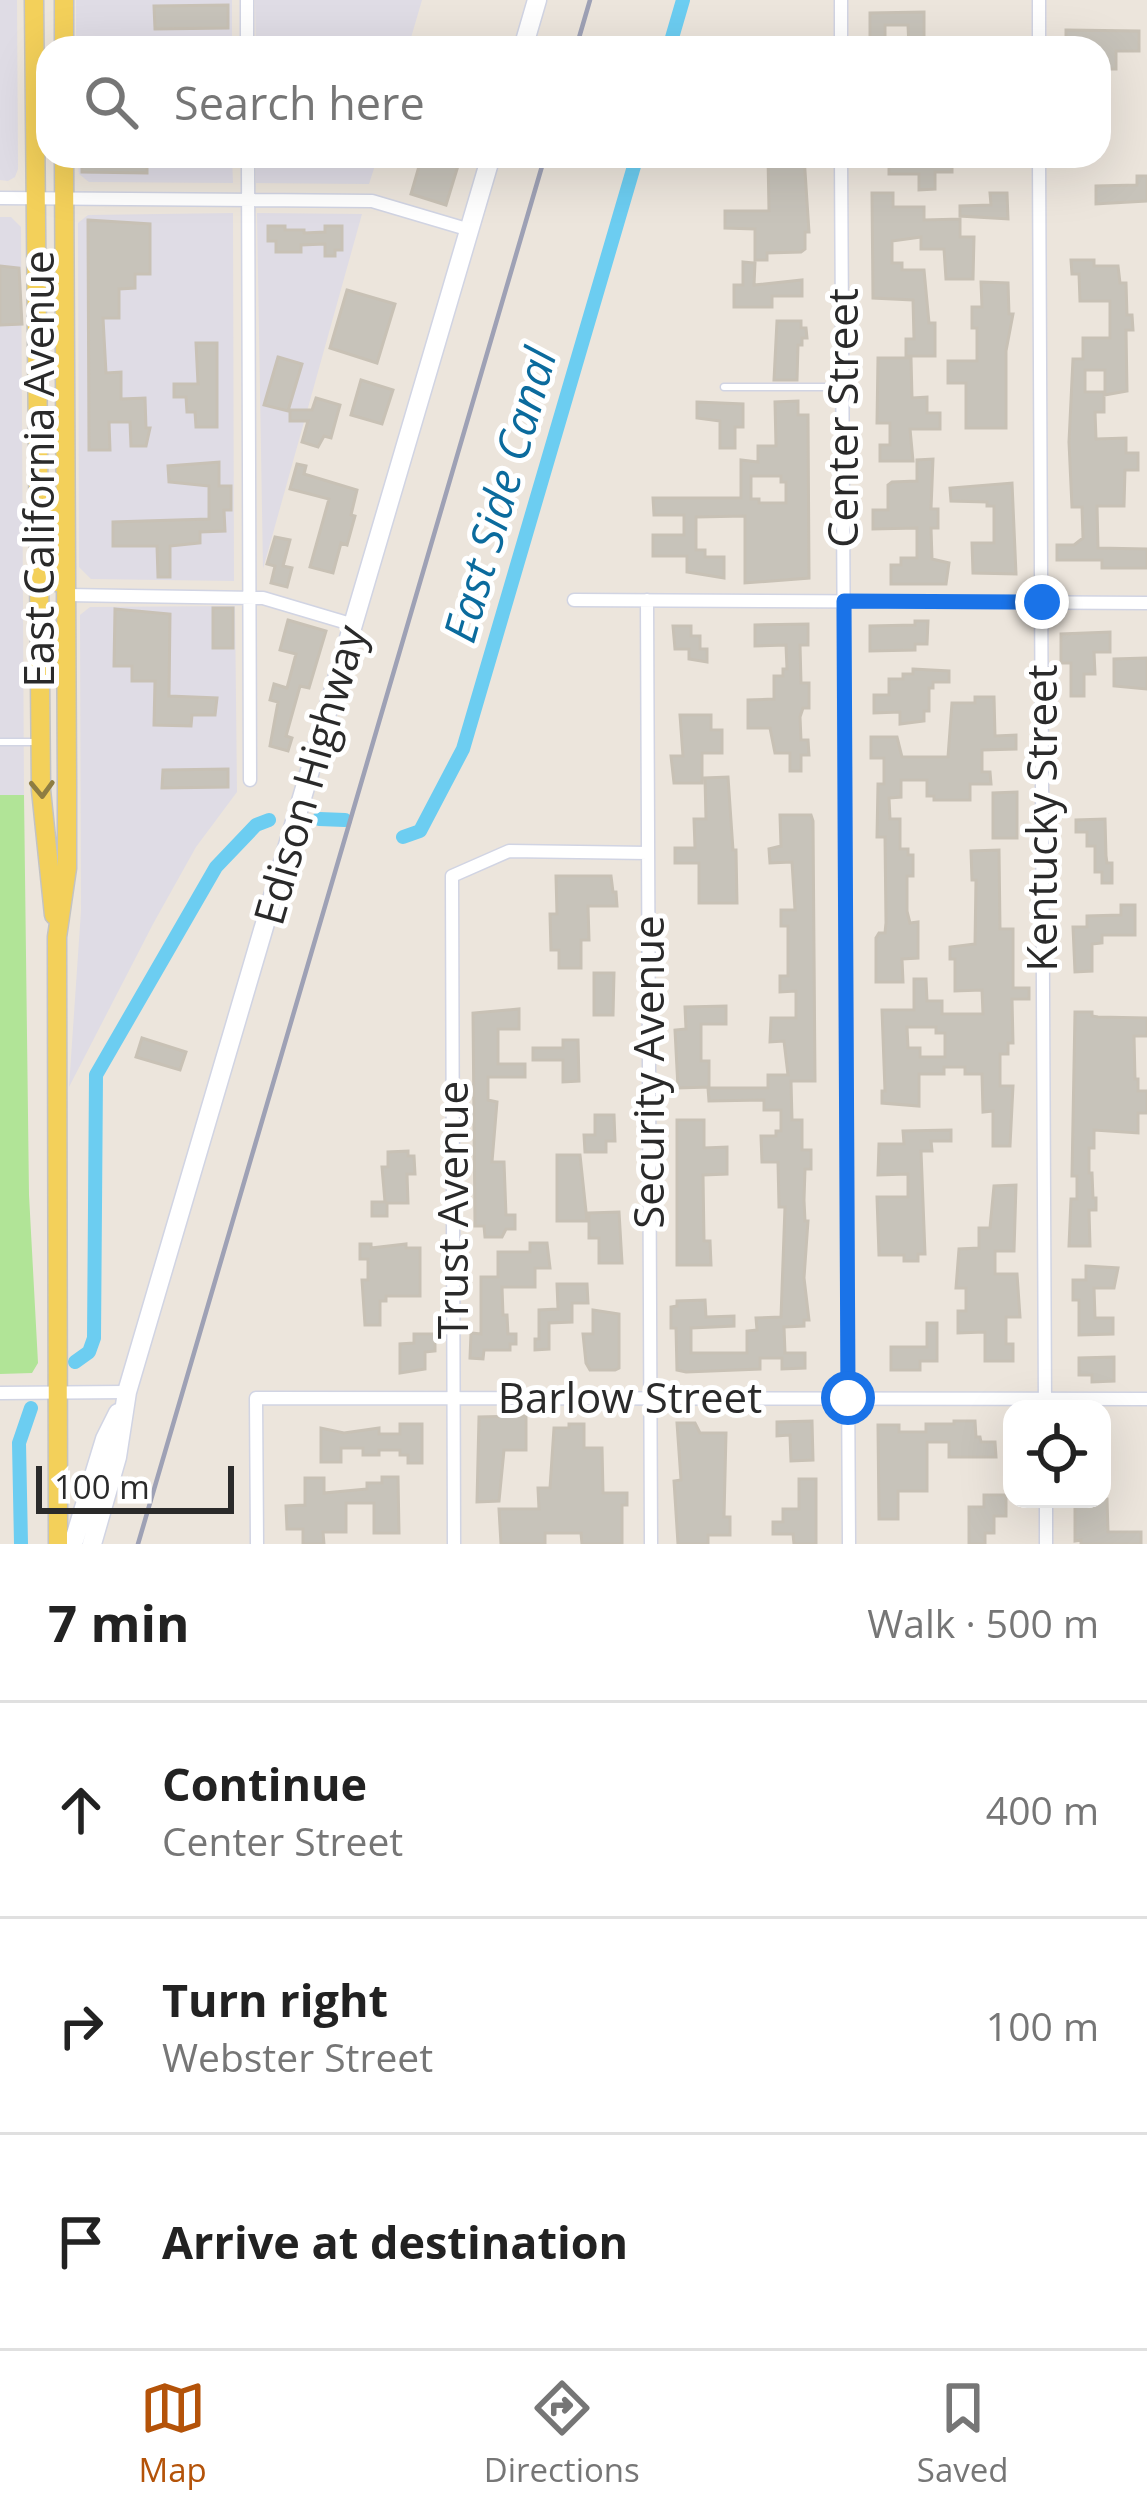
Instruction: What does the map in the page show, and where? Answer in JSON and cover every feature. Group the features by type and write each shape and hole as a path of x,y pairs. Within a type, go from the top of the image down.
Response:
{"main road":[{"name":"East California Avenue","path":"34,0 36,98"},
{"path":"64,0 64,36"},
{"path":"526,36 537,0"},
{"name":"East California Avenue","path":"37,168 41,742 46,865 57,938"},
{"name":"East California Avenue","path":"58,1544 57,938 67,868 64,168"},
{"name":"Edison Highway","path":"92,1544 117,1457 128,1393 488,168"},
{"path":"40,462 52,506 54,572 57,586 66,595"},
{"name":"Edison Highway","path":"73,1544 105,1439 128,1393"}],"street":[{"path":"247,0 247,36"},
{"path":"841,0 841,36"},
{"path":"1039,0 1039,36"},
{"path":"248,168 250,780"},
{"name":"Center Street","path":"842,168 849,1544"},
{"name":"Kentucky Street","path":"1040,168 1045,1400"},
{"path":"0,198 372,201 470,230"},
{"path":"66,595 263,598 354,625"},
{"path":"574,600 1147,603"},
{"name":"Security Avenue","path":"647,600 651,1544"},
{"name":"Trust Avenue","path":"454,1544 452,876 509,851 648,853"},
{"path":"0,1393 128,1393"},
{"name":"Barlow Street","path":"257,1544 256,1398 848,1398 1003,1403"},
{"name":"Barlow Street","path":"1111,1401 1147,1399"},
{"path":"1046,1508 1046,1544"}],"lane":[{"path":"724,387 843,387"},
{"path":"0,742 41,742"}],"shaded area":[{"path":"0,0 17,0 18,169 8,181 0,180"},
{"path":"76,0 232,0 232,36 76,36"},
{"path":"255,0 422,0 412,36 256,36"},
{"path":"78,168 232,168 233,183 89,182"},
{"path":"256,168 374,168 369,184 256,183"},
{"path":"233,213 234,581 91,579 79,567 78,223 88,215"},
{"path":"257,213 362,214 263,569"},
{"path":"0,217 11,217 21,227 24,795 0,795"},
{"path":"235,606 237,792 196,847 69,1087 81,911 80,615 90,607"}],"green space":[{"path":"0,795 24,795 29,1195 38,1363 32,1373 0,1374"}],"building":[{"path":"228,5 228,28 155,29 154,6"},
{"path":"924,12 924,36 908,36 908,25 885,25 885,36 870,36 870,13"},
{"path":"1066,30 1139,31 1139,51 1116,51 1116,69 1111,69 1111,36 1066,36"},
{"path":"82,168 147,168 147,173 82,172"},
{"path":"419,168 457,168 446,205 411,194"},
{"path":"768,168 805,168 809,232 805,232 805,249 767,253 767,260 755,260 755,229 725,228 725,211 769,211"},
{"path":"889,168 952,168 952,172 935,172 935,189 919,190 919,174 889,174"},
{"path":"1137,176 1147,176 1147,201 1096,204 1096,186 1137,185"},
{"path":"872,193 893,193 893,207 924,207 924,220 960,219 960,237 974,237 973,279 946,279 944,249 921,249 921,237 892,241 892,263 902,263 902,270 924,270 929,323 935,323 935,356 906,356 906,339 914,339 913,300 873,298"},
{"path":"990,193 1007,193 1008,219 960,216 960,206 991,205"},
{"path":"88,220 150,224 150,274 135,274 135,288 119,289 119,318 103,318 106,373 121,372 121,399 145,398 146,428 150,428 146,446 131,446 130,422 109,422 110,450 89,450"},
{"path":"268,226 304,233 342,226 342,250 325,256 325,244 301,245 301,252 276,252 276,241 268,241"},
{"path":"1071,260 1118,266 1120,283 1126,283 1127,315 1132,315 1133,330 1126,330 1127,391 1105,395 1105,370 1085,370 1085,392 1104,392 1104,412 1095,412 1096,439 1126,438 1126,453 1138,453 1138,470 1125,470 1124,506 1097,506 1098,548 1147,549 1147,568 1102,568 1102,560 1057,560 1057,545 1074,545 1083,538 1082,507 1072,507 1073,359 1083,359 1083,338 1110,338 1110,301 1080,301 1079,274 1072,274"},
{"path":"743,262 755,263 754,285 802,280 802,296 772,296 772,307 734,307 734,285 743,285"},
{"path":"0,266 19,268 22,324 0,325"},
{"path":"981,282 1008,283 1009,314 1013,314 1006,351 1006,428 966,428 966,383 948,383 948,361 977,361 972,307 982,307"},
{"path":"347,290 395,304 377,363 330,348"},
{"path":"777,321 801,321 801,328 806,328 807,338 798,345 797,380 774,380"},
{"path":"196,343 217,343 217,427 196,427 195,412 187,412 186,397 174,397 174,384 198,384"},
{"path":"278,357 302,364 288,411 264,405"},
{"path":"878,358 911,358 912,398 927,397 927,413 940,413 940,429 910,429 913,461 880,461 880,445 890,445 890,423 877,423"},
{"path":"361,380 393,390 382,424 351,415"},
{"path":"316,398 340,405 331,438 324,436 318,447 302,442 308,421 290,421 290,410 312,410"},
{"path":"798,401 798,415 808,415 809,578 745,583 745,516 696,517 696,550 705,550 705,557 724,557 724,578 687,572 687,556 653,556 653,535 684,535 684,515 654,515 653,498 741,498 741,460 758,462 758,446 776,446 775,402","holes":["751,476 781,476 781,482 786,482 786,503 751,499"]},
{"path":"697,402 743,404 743,427 735,427 735,448 720,448 720,421 697,418"},
{"path":"933,459 931,509 938,509 938,528 931,528 932,559 949,563 946,584 891,584 891,565 901,565 901,558 917,558 917,528 873,529 873,510 888,510 888,485 917,481 917,460"},
{"path":"219,462 219,486 231,486 231,510 224,510 225,531 200,532 200,543 170,546 170,577 158,577 157,546 113,546 113,522 209,519 209,486 169,482 168,466"},
{"path":"297,464 306,466 304,474 357,490 347,545 341,543 333,573 310,567 329,499 290,489"},
{"path":"1012,483 1016,574 973,573 972,543 994,543 994,506 951,501 950,488"},
{"path":"275,537 290,540 283,566 292,568 287,587 271,583 275,566 267,564"},
{"path":"213,608 233,608 233,648 213,648"},
{"path":"115,609 170,614 169,696 217,698 215,715 192,715 191,726 154,725 155,681 132,681 132,666 114,666"},
{"path":"288,620 326,631 309,688 300,686 286,736 292,738 288,751 270,746 278,702 270,700 274,684 287,688 296,654 280,650"},
{"path":"915,621 928,621 927,644 915,644 915,650 870,651 870,626 915,625"},
{"path":"808,624 808,645 800,645 801,683 809,683 809,708 803,708 800,717 801,740 808,740 809,755 801,755 801,771 790,771 790,753 775,753 770,728 748,728 748,700 774,699 774,676 783,676 787,669 786,645 755,646 755,625"},
{"path":"673,626 691,626 691,636 700,636 700,649 707,649 707,662 689,659 689,649 675,649"},
{"path":"1110,632 1110,652 1094,652 1095,674 1084,674 1084,696 1071,696 1071,663 1061,663 1061,634"},
{"path":"1147,658 1147,689 1114,686 1114,659"},
{"path":"913,669 949,671 949,682 933,682 929,688 924,721 900,724 900,712 874,713 874,695 889,695 889,679 903,679"},
{"path":"975,697 994,697 995,736 1016,735 1016,749 982,750 982,772 990,772 991,784 970,784 970,800 934,800 927,796 927,780 901,780 901,797 889,798 890,819 900,819 900,849 913,855 913,876 907,876 907,911 910,923 918,922 918,958 902,959 903,982 876,982 876,938 885,933 886,923 885,837 877,837 878,784 884,784 884,758 871,758 871,737 897,737 902,757 948,757 952,703 975,703"},
{"path":"680,715 711,715 711,730 722,730 722,753 702,753 702,783 674,783 671,756 683,756"},
{"path":"228,769 228,787 162,788 163,770"},
{"path":"728,777 737,903 699,903 699,863 675,863 675,848 695,848 694,819 706,819 705,778"},
{"path":"1017,792 1017,838 993,838 993,793"},
{"path":"780,815 811,815 813,821 815,1081 791,1081 792,1120 802,1120 802,1150 811,1150 804,1200 809,1320 804,1320 804,1326 784,1327 785,1353 805,1353 805,1368 782,1369 782,1358 760,1358 760,1369 686,1372 677,1370 676,1328 671,1328 671,1307 677,1301 705,1300 706,1317 734,1316 734,1326 691,1328 691,1353 747,1353 747,1331 757,1330 756,1318 781,1317 785,1207 779,1207 778,1162 762,1162 761,1136 776,1136 781,1131 781,1110 764,1110 764,1100 709,1101 708,1088 768,1088 768,1075 788,1075 784,1041 770,1042 771,1018 796,1018 796,991 780,992 780,976 788,976 788,926 781,926 781,910 795,910 792,862 770,863 769,849 781,846"},
{"path":"1105,819 1112,883 1102,883 1102,872 1095,872 1095,846 1087,846 1087,832 1076,832 1076,820"},
{"path":"999,850 1000,929 1013,929 1013,988 1029,988 1029,999 1012,999 1013,1043 1008,1043 1008,1054 1000,1054 1000,1086 1013,1086 1010,1146 993,1146 993,1111 983,1112 982,1074 965,1074 965,1067 944,1067 944,1074 919,1074 919,1106 882,1103 882,1010 914,1010 914,979 926,979 927,1001 942,1001 942,1014 983,1014 982,990 955,991 955,959 950,959 950,947 975,944 976,880 972,880 971,851","holes":["907,1027 936,1027 936,1033 945,1033 945,1057 920,1057 920,1048 908,1048"]},
{"path":"556,876 611,876 616,892 617,906 588,906 589,940 581,940 581,968 559,968 559,950 551,950"},
{"path":"1121,905 1135,905 1135,935 1102,935 1102,943 1092,944 1092,971 1075,972 1073,927 1087,927 1087,916 1121,915"},
{"path":"594,973 614,973 613,1015 594,1015"},
{"path":"726,1006 726,1024 701,1024 701,1061 709,1061 709,1087 678,1088 675,1030 686,1029 685,1007"},
{"path":"519,1009 519,1029 498,1029 498,1064 525,1064 525,1077 488,1077 488,1100 497,1102 492,1162 504,1162 506,1215 515,1215 515,1229 506,1229 502,1237 485,1237 484,1226 475,1226 473,1013"},
{"path":"1075,1012 1147,1018 1147,1036 1134,1036 1135,1079 1138,1091 1147,1091 1147,1113 1138,1113 1138,1133 1094,1130 1094,1148 1089,1148 1096,1198 1096,1210 1089,1210 1090,1246 1069,1246 1071,1199 1077,1199 1077,1176 1072,1176"},
{"path":"142,1038 186,1052 180,1070 136,1057"},
{"path":"563,1040 578,1040 579,1081 563,1082 563,1060 533,1060 533,1048 563,1048"},
{"path":"595,1115 614,1115 615,1141 606,1141 606,1152 585,1152 584,1135 595,1135"},
{"path":"677,1120 704,1120 704,1148 727,1147 727,1174 703,1175 704,1241 710,1241 711,1265 677,1265"},
{"path":"951,1130 951,1141 931,1141 932,1151 921,1151 925,1254 918,1254 918,1261 904,1261 904,1255 879,1255 877,1197 908,1197 908,1174 878,1175 879,1144 904,1144 903,1131"},
{"path":"408,1151 408,1156 414,1156 415,1174 407,1174 408,1203 387,1203 387,1216 372,1216 372,1202 385,1202 382,1167 388,1167 388,1152"},
{"path":"557,1155 580,1155 587,1221 557,1221"},
{"path":"1016,1185 1014,1251 995,1251 995,1274 1017,1274 1020,1317 1006,1317 1006,1344 1013,1344 1013,1361 985,1361 985,1332 958,1333 958,1311 966,1311 966,1288 956,1288 959,1249 979,1248 979,1228 990,1228 994,1186"},
{"path":"619,1212 622,1263 599,1263 599,1238 589,1238 589,1213"},
{"path":"530,1243 547,1243 550,1268 535,1268 535,1287 502,1287 503,1315 507,1315 508,1334 516,1334 516,1344 510,1344 510,1350 484,1350 483,1359 470,1358 471,1333 481,1334 481,1277 498,1277 498,1252 530,1252"},
{"path":"360,1244 420,1248 420,1296 386,1296 386,1301 380,1301 380,1325 365,1325 362,1280 368,1280 368,1259 360,1259"},
{"path":"1086,1266 1118,1268 1114,1288 1094,1288 1095,1318 1113,1318 1113,1334 1079,1335 1079,1300 1073,1300 1073,1280 1086,1280"},
{"path":"557,1284 587,1284 588,1303 572,1303 572,1322 549,1323 549,1349 535,1350 539,1310 558,1309"},
{"path":"593,1310 619,1314 619,1368 615,1370 590,1370 586,1363 583,1334 593,1334"},
{"path":"927,1323 937,1323 937,1361 920,1361 920,1370 891,1370 891,1347 927,1347"},
{"path":"414,1334 435,1334 435,1351 425,1352 425,1369 400,1373 400,1344 414,1343"},
{"path":"1114,1357 1114,1381 1092,1382 1092,1375 1079,1375 1079,1358"},
{"path":"526,1416 526,1450 504,1450 499,1501 477,1502 479,1417"},
{"path":"812,1421 813,1460 791,1461 790,1435 777,1436 777,1422"},
{"path":"975,1421 976,1437 995,1442 996,1457 949,1457 949,1442 927,1442 927,1491 898,1491 898,1519 879,1519 878,1425 899,1425 899,1432 926,1432 926,1424"},
{"path":"677,1423 695,1423 700,1433 726,1433 724,1517 730,1517 730,1535 708,1535 708,1544 678,1544"},
{"path":"400,1424 422,1424 422,1463 408,1463 408,1455 400,1455 400,1450 363,1455 363,1448 341,1448 341,1462 321,1462 321,1428 344,1433 379,1428 379,1434 400,1434"},
{"path":"569,1424 584,1424 584,1448 602,1448 603,1493 627,1493 627,1505 622,1505 622,1544 582,1544 581,1533 545,1533 545,1544 501,1544 499,1509 539,1509 538,1488 550,1488 554,1428 569,1428"},
{"path":"382,1477 398,1477 399,1533 374,1533 374,1503 346,1503 346,1532 323,1532 324,1544 303,1544 303,1529 287,1529 286,1506 305,1505 305,1478 324,1478 324,1493 367,1489 367,1483 382,1483"},
{"path":"799,1479 816,1479 816,1544 794,1544 793,1534 773,1534 773,1522 783,1522 783,1509 799,1509"},
{"path":"984,1495 1003,1495 1006,1516 994,1516 994,1533 985,1533 985,1544 969,1544 969,1507 984,1507"},
{"path":"1075,1508 1107,1508 1108,1532 1141,1532 1141,1544 1075,1541"}],"waterway":[{"name":"East Side Canal","path":"672,36 683,0"},
{"name":"East Side Canal","path":"403,837 420,831 463,749 633,168"},
{"name":"East Side Canal","path":"319,819 345,820"},
{"name":"East Side Canal","path":"75,1362 89,1352 94,1338 96,1075 216,867 256,825 269,820"},
{"name":"East Side Canal","path":"21,1544 19,1443 31,1408"}],"railway":[{"path":"580,36 590,0"},
{"path":"138,1544 541,168"}],"route":[{"path":"848,1398 844,601 1042,602"}]}
